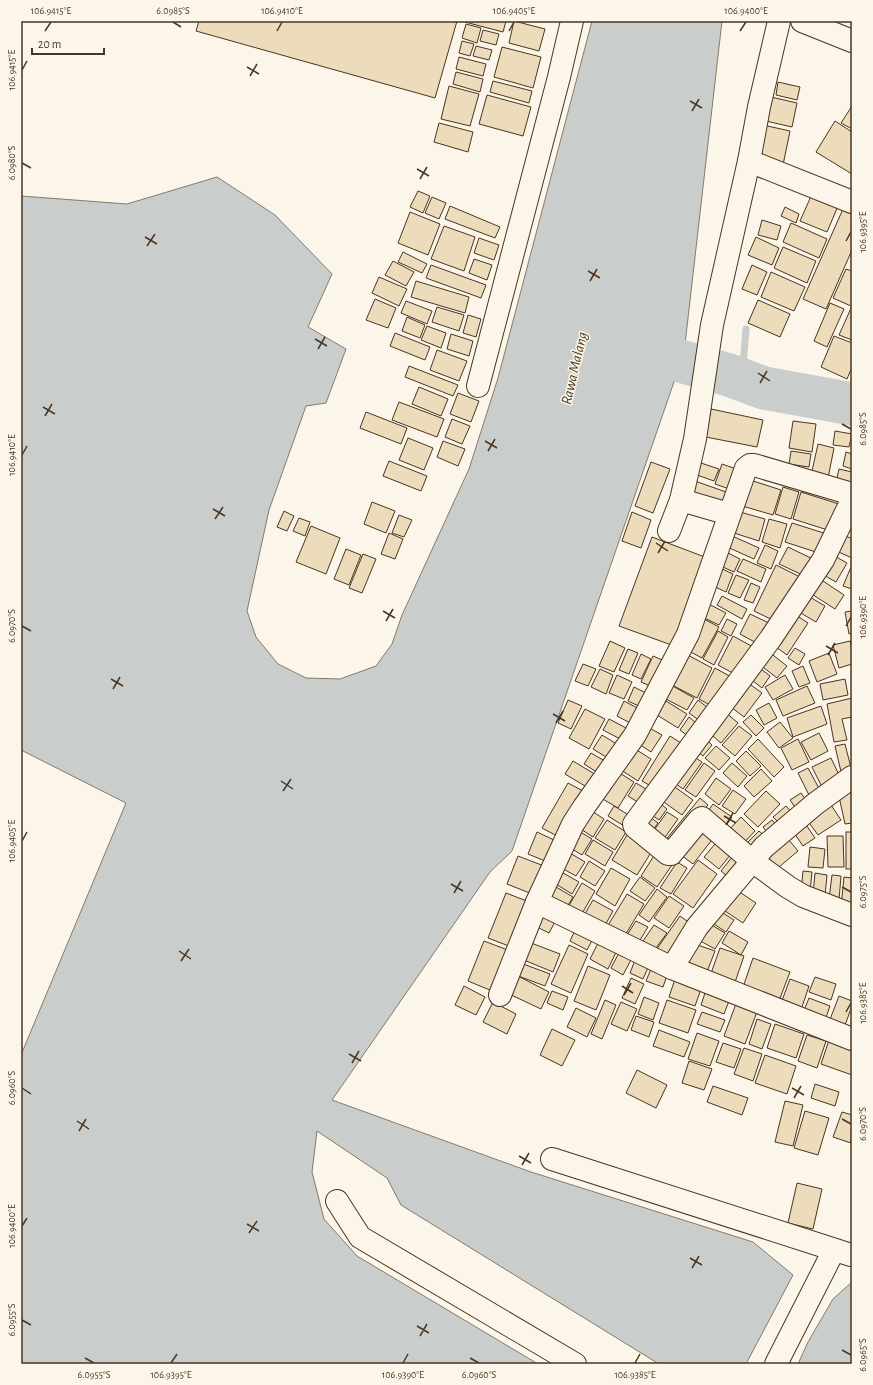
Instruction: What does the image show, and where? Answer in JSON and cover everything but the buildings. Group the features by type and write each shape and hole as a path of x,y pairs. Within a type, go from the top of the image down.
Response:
{"street":[{"path":"478,386 559,77 572,21"},
{"path":"670,531 681,500 695,439 712,325 750,161 759,107 779,21"},
{"path":"802,21 852,41"},
{"path":"750,161 852,202"},
{"path":"500,995 537,902 554,863 577,817 635,735 688,634 746,468 750,465 852,494"},
{"path":"681,500 729,514"},
{"path":"852,500 823,560 772,638 634,824 635,827 668,854 671,854 702,818 752,860 803,896 852,915"},
{"path":"672,968 697,927 764,847 809,809 852,777"},
{"path":"537,902 672,968 852,1039"},
{"path":"552,1159 843,1252 776,1364"},
{"path":"337,1201 360,1237 575,1364"}],"water":[{"name":"Rawa Malang","path":"592,21 722,21 684,353 512,851 490,872 332,1100 531,1172 753,1242 793,1275 746,1364 659,1364 401,1205 387,1178 317,1131 312,1172 324,1219 357,1256 538,1364 21,1364 21,1055 126,803 21,750 21,196 127,204 217,177 275,215 332,274 308,327 346,349 326,403 306,406 269,510 247,611 256,637 278,664 306,678 340,679 376,666 392,644 402,615 469,469 498,378"},
{"path":"852,1282 852,1364 798,1364 808,1342 833,1299"}],"waterway":[{"path":"742,379 746,329"},
{"path":"625,345 729,375 764,388 852,404"}]}
